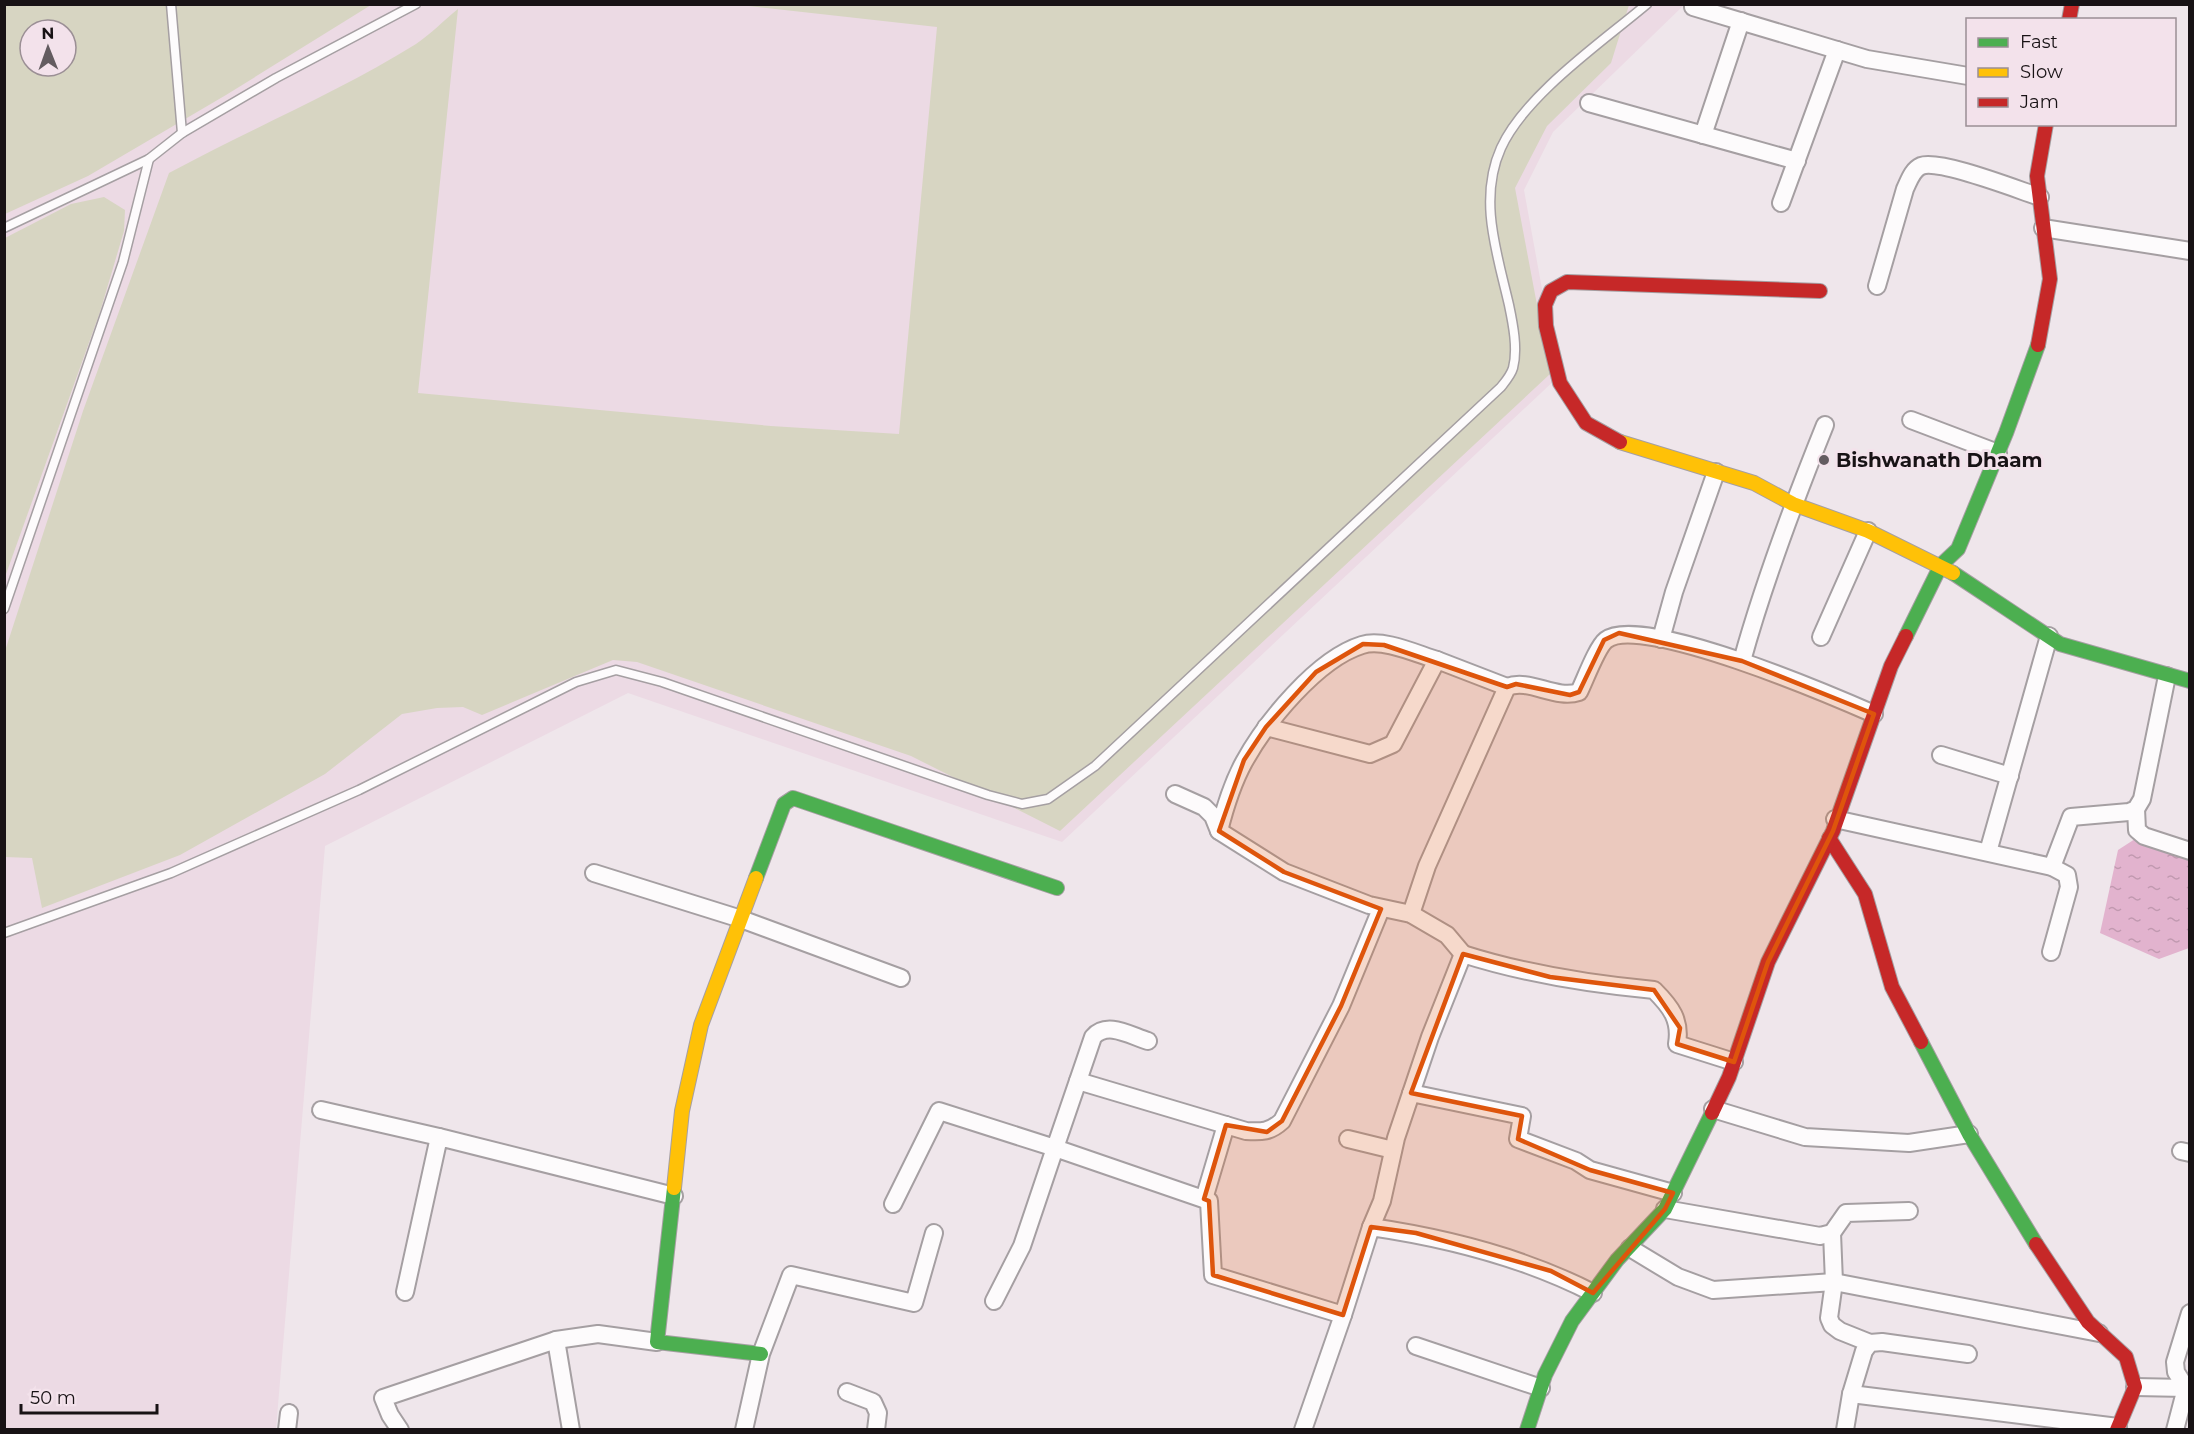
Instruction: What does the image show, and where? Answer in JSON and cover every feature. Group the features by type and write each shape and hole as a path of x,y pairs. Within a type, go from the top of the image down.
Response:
{"street":[{"path":"1692,7 1867,59 1966,76"},
{"path":"1703,135 1741,21"},
{"path":"1781,204 1837,50"},
{"path":"1589,103 1797,160"},
{"path":"1527,1430 1541,1388 1572,1322 1617,1260 1665,1209 1734,1062 1768,962 1829,838 1891,666 1941,565 1958,549 1998,453 2037,353 2050,279 2037,176 2046,126"},
{"path":"1877,286 1905,189 1919,167 1928,165 1954,169 2040,197"},
{"path":"2043,228 2190,251"},
{"path":"1820,291 1567,282 1551,291 1545,305 1546,326 1560,383 1586,423 1627,446 1754,483 1793,504 1868,531 1941,565 2060,644 2190,681"},
{"path":"1911,420 1998,453"},
{"path":"1742,661 1756,612 1793,504 1825,425"},
{"path":"1661,639 1674,592 1716,472"},
{"path":"1821,638 1868,531"},
{"path":"1219,831 1227,799 1235,780 1266,727 1316,672 1363,644 1384,645 1437,660 1507,687 1516,684 1570,695 1579,692 1604,640 1619,633 1661,639 1742,661 1798,680 1874,714"},
{"path":"1988,852 2049,636"},
{"path":"1266,727 1370,754 1383,750 1393,744 1437,660"},
{"path":"2168,676 2142,799 2136,809 2137,830 2144,836 2190,851"},
{"path":"1411,914 1427,866 1507,687"},
{"path":"1941,754 2010,776"},
{"path":"1175,794 1204,807 1213,816 1219,831 1284,872 1328,891 1382,909 1411,914 1447,935 1463,954 1509,969 1550,977 1654,990 1665,1001 1680,1028 1677,1044 1734,1062"},
{"path":"657,1342 682,1111 701,1025 784,804 793,798 1057,888"},
{"path":"2052,867 2071,817 2128,812 2136,809"},
{"path":"1835,819 2052,867 2067,875 2069,887 2051,952"},
{"path":"1829,838 1865,894 1892,987 1969,1134 2033,1240 2088,1322 2126,1358 2135,1387 2118,1428 1851,1394"},
{"path":"594,873 741,919 901,978"},
{"path":"1078,1080 1246,1131 1267,1132 1282,1121 1341,1006 1382,909"},
{"path":"1304,1430 1371,1227 1382,1201 1393,1150 1411,1093 1463,954"},
{"path":"994,1301 1022,1246 1093,1037 1099,1030 1106,1027 1148,1041"},
{"path":"1411,1093 1522,1116 1518,1139 1576,1161 1590,1170 1672,1193"},
{"path":"1713,1109 1805,1137 1909,1143 1969,1134"},
{"path":"321,1110 674,1196"},
{"path":"893,1204 939,1111 1209,1201 1214,1275 1343,1316"},
{"path":"1204,1199 1226,1125"},
{"path":"405,1292 439,1137"},
{"path":"1348,1139 1393,1150"},
{"path":"1665,1209 1820,1236 1832,1233"},
{"path":"1910,1211 1846,1213 1832,1233 1834,1282 1829,1318 1832,1325 1870,1343 1882,1342 1968,1354"},
{"path":"1371,1227 1416,1233 1551,1271 1593,1293"},
{"path":"744,1430 761,1354 791,1275 914,1303 934,1233"},
{"path":"1630,1248 1678,1277 1713,1290 1834,1282 2101,1333"},
{"path":"2175,1430 2186,1388 2176,1372 2175,1362 2190,1313"},
{"path":"400,1430 383,1398 556,1340 598,1334 761,1354"},
{"path":"556,1340 571,1430"},
{"path":"1845,1430 1851,1394 1864,1351 1870,1343"},
{"path":"1416,1346 1541,1388"},
{"path":"2135,1387 2186,1388"},
{"path":"847,1392 873,1402 878,1413 876,1430"}],"lane":[{"path":"171,4 182,133"},
{"path":"4,228 149,159 182,133 276,78 416,4"},
{"path":"4,933 171,873 359,790 576,682 616,670 646,677 988,795 1022,804 1048,799 1095,766 1501,387 1513,370 1515,352 1512,320 1491,223 1490,179 1502,147 1523,114 1556,81 1647,4"},
{"path":"4,609 123,262 149,159"}],"highlighted area":[{"path":"1619,633 1742,661 1874,714 1833,831 1768,962 1734,1062 1677,1044 1680,1028 1654,990 1550,977 1463,954 1411,1093 1522,1116 1518,1139 1590,1170 1673,1193 1665,1209 1593,1293 1551,1271 1416,1233 1371,1227 1343,1315 1213,1275 1209,1201 1204,1199 1226,1125 1267,1132 1282,1121 1341,1006 1381,909 1284,872 1219,831 1244,760 1266,727 1316,672 1363,644 1384,645 1507,687 1516,684 1570,695 1579,692 1604,640"}],"shaded area":[{"path":"5,5 1684,5 1553,132 1524,190 1558,377 1062,842 628,693 325,846 276,1429 5,1430"},
{"path":"5,5 371,5 226,95 88,176 5,214"},
{"path":"740,5 1629,5 1611,63 1547,126 1515,188 1550,374 1060,831 911,756 637,662 613,660 482,715 463,707 437,708 402,714 325,774 180,855 42,908 32,858 5,857 5,651 83,411 169,173 386,62 422,40 458,9 418,393 771,426 899,434 937,27"},
{"path":"104,197 125,210 124,231 100,312 5,577 5,238 71,204"}],"water":[{"path":"2135,839 2189,854 2189,948 2159,959 2100,933 2118,850"}],"traffic: fast":[{"path":"1906,636 1941,565 1958,549 2006,433 2038,345"},
{"path":"1953,573 2060,644 2190,681"},
{"path":"756,878 784,804 793,798 1057,888"},
{"path":"1921,1042 1969,1134 2036,1244"},
{"path":"1527,1430 1545,1375 1572,1321 1617,1260 1665,1209 1712,1113"},
{"path":"674,1188 657,1342 761,1354"}],"traffic: slow":[{"path":"1620,442 1754,483 1793,504 1868,531 1953,573"},
{"path":"674,1188 682,1111 701,1025 756,878"}],"traffic: jam":[{"path":"2069,18 2072,4"},
{"path":"2038,345 2050,279 2037,176 2046,126"},
{"path":"1620,442 1586,423 1560,383 1546,326 1545,305 1551,291 1567,282 1820,291"},
{"path":"1712,1113 1729,1077 1768,962 1833,831 1891,666 1906,636"},
{"path":"1829,838 1865,894 1892,987 1921,1042"},
{"path":"2036,1244 2088,1322 2126,1357 2135,1387 2117,1430"}],"place":[{"name":"Bishwanath Dhaam","path":"1824,460"}]}
